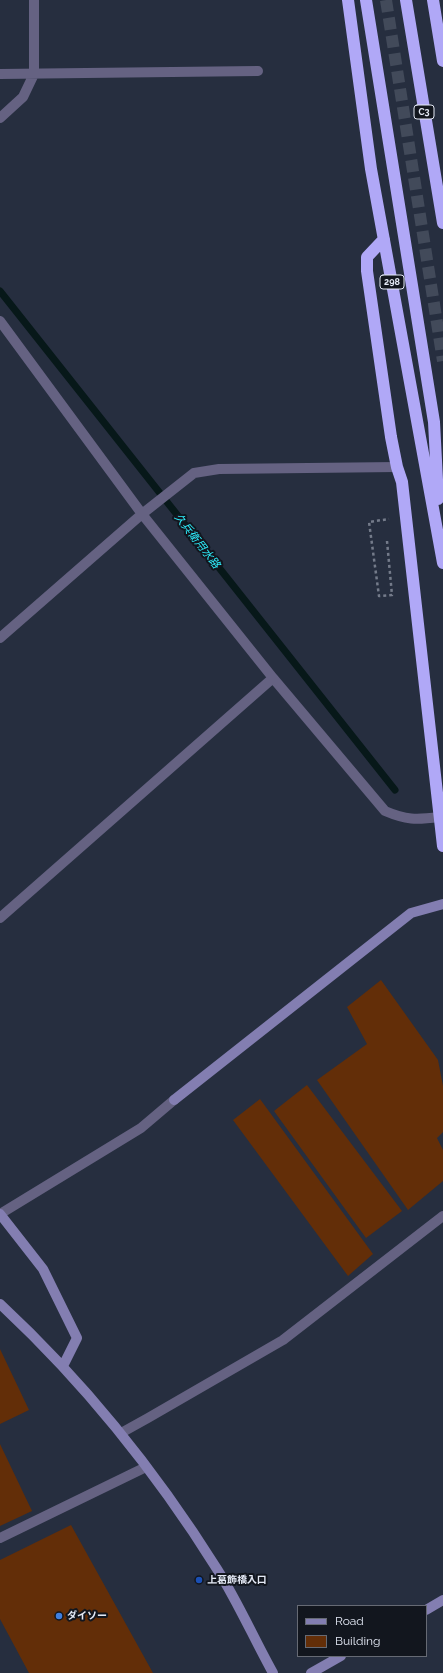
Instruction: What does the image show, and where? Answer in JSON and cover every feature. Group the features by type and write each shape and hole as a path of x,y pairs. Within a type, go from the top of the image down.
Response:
{"highway":[{"name":"298","path":"348,0 371,169 443,563"},
{"path":"366,0 434,422 441,548"},
{"name":"C3","path":"406,0 443,223"},
{"path":"433,0 443,61"},
{"path":"384,239 367,257 367,271 397,467 402,482 412,559 443,846"}],"street":[{"path":"0,118 23,97 34,74 34,0"},
{"path":"0,74 258,71"},
{"path":"0,321 142,514 273,678 385,811 415,820 439,817"},
{"path":"0,638 142,514 194,473 219,469 397,467"},
{"path":"0,918 273,678"},
{"path":"62,1366 77,1338 43,1269 0,1214 141,1128 174,1100 412,913 430,906 443,904"},
{"path":"121,1433 283,1340 443,1216"},
{"path":"0,1304 37,1338 121,1433 218,1570 270,1672"},
{"path":"0,1538 146,1468"},
{"path":"427,1609 443,1600"},
{"path":"311,1673 339,1657"}],"path":[{"path":"369,522 379,596 392,595 387,541"}],"building":[{"path":"381,980 438,1060 443,1086 443,1132 437,1138 443,1150 443,1181 408,1210 317,1080 367,1044 347,1007"},
{"path":"307,1085 402,1211 366,1238 274,1111"},
{"path":"260,1099 373,1254 348,1276 233,1120"},
{"path":"0,1349 29,1410 0,1424"},
{"path":"0,1444 32,1511 0,1526"},
{"path":"71,1525 153,1673 29,1673 0,1619 0,1560"}],"waterway":[{"name":"久兵衛用水路","path":"0,291 395,790"}],"tunnel":[{"path":"386,0 443,361"}],"place":[{"name":"上葛飾橋入口","path":"199,1580"},
{"name":"ダイソー","path":"59,1616"}]}
